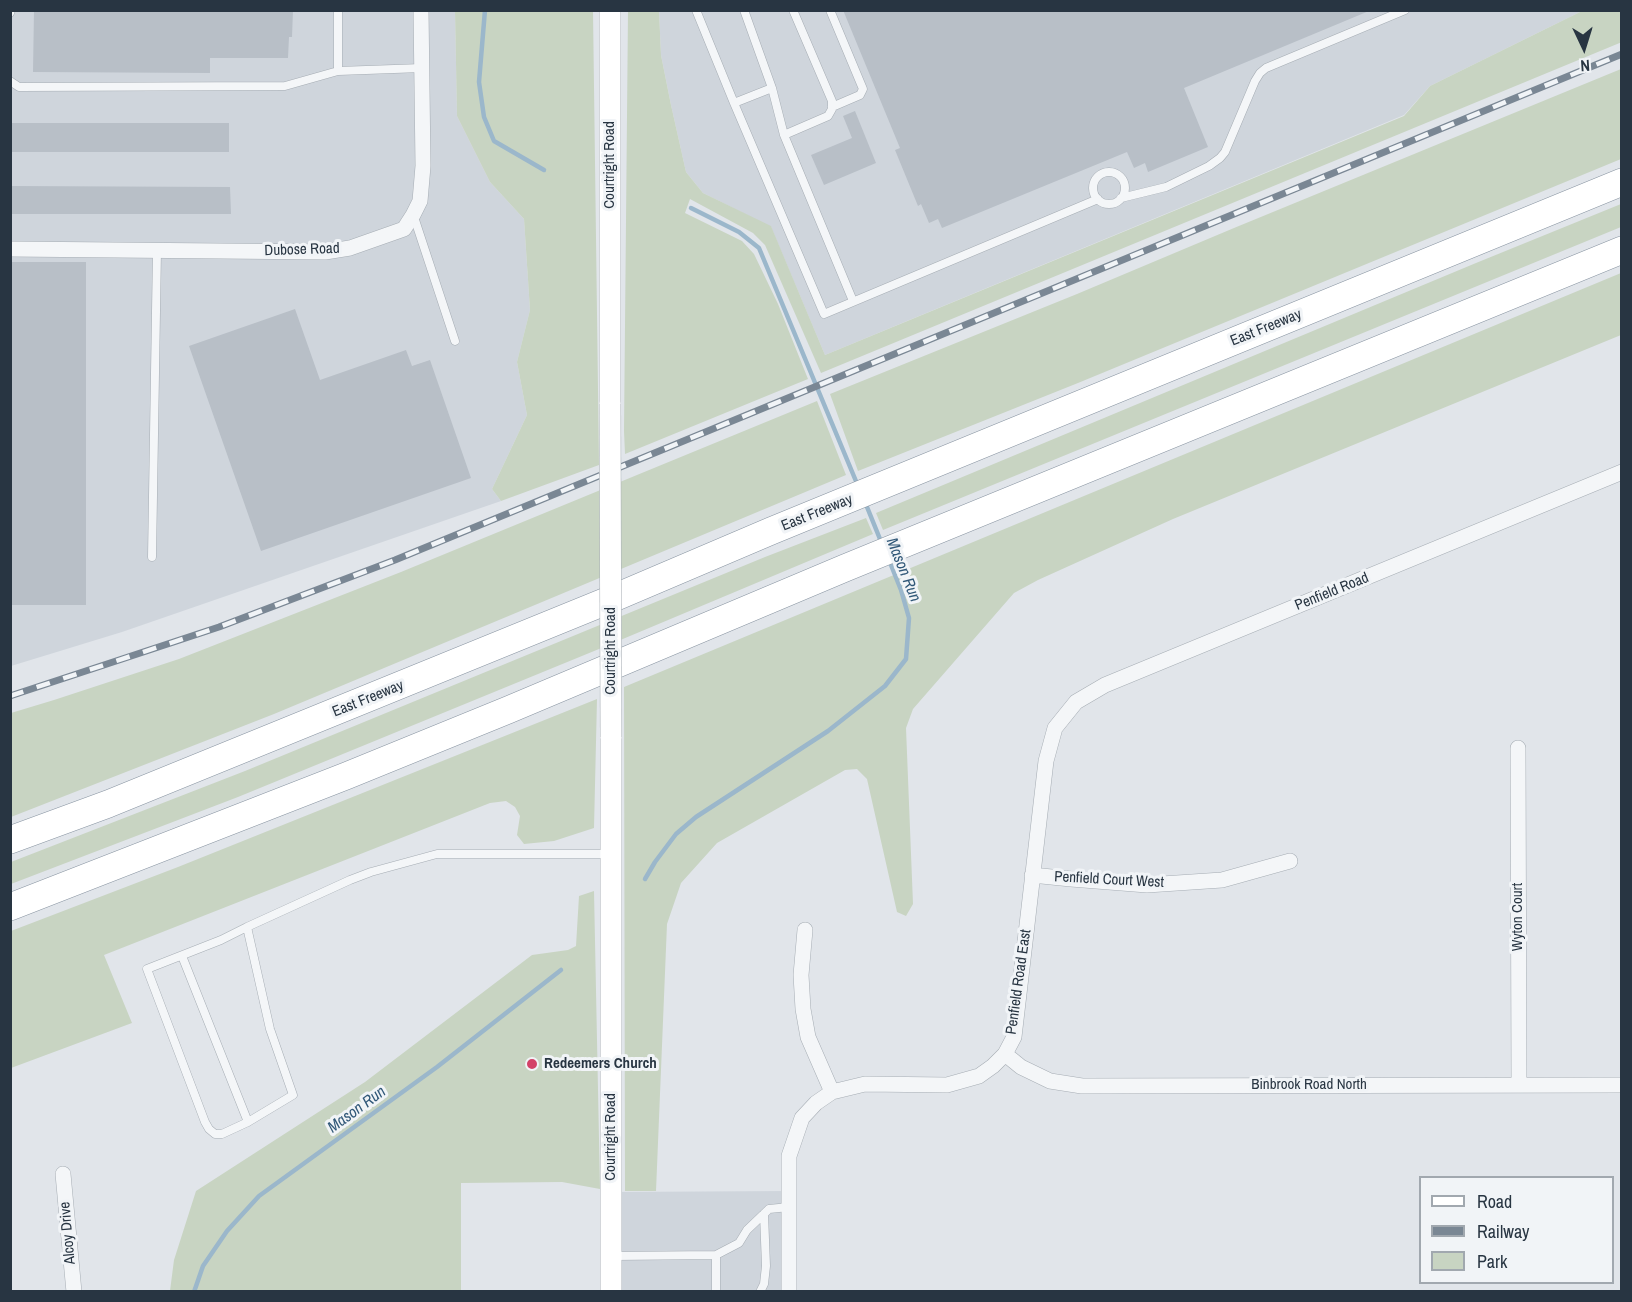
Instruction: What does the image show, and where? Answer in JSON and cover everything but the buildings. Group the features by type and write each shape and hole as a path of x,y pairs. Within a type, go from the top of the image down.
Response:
{"highway":[{"name":"East Freeway","path":"10,840 108,804 609,600 1622,182"},
{"path":"10,907 508,710 845,568 1622,250"}],"street":[{"path":"413,215 420,201 422,178 421,10"},
{"name":"Courtright Road","path":"610,10 611,1292"},
{"name":"Dubose Road","path":"10,249 326,252 350,248 404,229 413,215"},
{"name":"Penfield Road","path":"1055,728 1076,702 1105,685 1622,472"},
{"name":"Penfield Road East","path":"789,1292 789,1156 802,1118 816,1103 832,1092 865,1084 946,1085 979,1076 1005,1054 1014,1036 1047,761 1055,728"},
{"name":"Wyton Court","path":"1518,748 1519,1085"},
{"name":"Penfield Court West","path":"1032,875 1147,885 1222,880 1290,861"},
{"path":"805,930 801,975 802,1009 808,1037 832,1092"},
{"name":"Binbrook Road North","path":"1005,1054 1021,1067 1050,1081 1082,1086 1622,1085"},
{"name":"Alcoy Drive","path":"63,1174 74,1292"}],"lane":[{"path":"338,10 338,71"},
{"path":"696,10 824,314 1098,199"},
{"path":"744,10 772,88 784,135 853,301"},
{"path":"784,135 828,117 832,107 832,101 793,10"},
{"path":"830,10 863,88 860,95 832,107"},
{"path":"1121,198 1125,190 1123,180 1115,174 1101,175 1094,189 1098,199 1112,204 1121,198 1166,187 1209,166 1221,158 1225,152 1256,81 1266,68 1405,10"},
{"path":"10,81 19,87 285,86 338,71 422,68"},
{"path":"734,104 772,88"},
{"path":"413,215 455,341"},
{"path":"152,557 157,250"},
{"path":"247,927 270,1029 293,1095 248,1122 222,1134 215,1134 205,1122 147,969 221,940 247,927 371,872 437,854 611,854"},
{"path":"182,956 248,1122"},
{"path":"611,1257 716,1255 739,1243 747,1230 769,1209 789,1207"},
{"path":"760,1292 764,1284 766,1266 764,1214"},
{"path":"716,1255 716,1292"}],"shaded area":[{"path":"11,11 455,11 457,116 490,182 524,219 530,310 517,362 527,415 492,489 501,501 122,632 11,666"},
{"path":"659,11 1582,11 1430,86 1404,115 825,355 771,227 703,193 686,172 661,55"},
{"path":"790,1191 790,1291 612,1291 612,1192"}],"green space":[{"path":"455,11 593,11 599,465 501,501 492,489 527,415 517,362 530,310 524,219 490,182 457,116"},
{"path":"628,11 659,11 661,55 686,172 703,193 771,226 825,355 1404,116 1430,86 1582,11 1621,11 1622,42 821,373 765,245 753,233 690,199 685,213 742,241 754,254 778,304 808,379 625,454"},
{"path":"1621,69 1621,159 1078,383 858,471 830,394"},
{"path":"1621,204 1621,227 883,530 876,513"},
{"path":"1621,273 1621,335 1173,519 1014,593 913,709 906,728 913,904 906,916 897,912 867,779 857,769 845,770 717,843 681,883 667,924 656,1191 625,1191 624,687"},
{"path":"817,401 846,475 274,714 11,817 11,713 179,659 401,572"},
{"path":"866,518 873,534 238,797 11,884 11,862 245,771 765,557"},
{"path":"597,699 594,828 554,841 524,844 517,835 520,816 515,807 506,801 490,803 104,955 132,1023 11,1068 11,931 178,867"},
{"path":"594,891 600,1189 562,1182 461,1183 461,1291 170,1291 174,1260 196,1191 365,1082 532,955 568,950 576,946 579,896"}],"waterway":[{"name":"Mason Run","path":"485,10 479,82 484,117 494,141 544,170"},
{"name":"Mason Run","path":"691,208 739,232 759,248 858,486"},
{"name":"Mason Run","path":"865,502 882,544"},
{"name":"Mason Run","path":"645,879 676,834 696,817 828,731 885,686 906,659 909,618 889,560"},
{"name":"Mason Run","path":"194,1292 203,1266 227,1231 259,1196 437,1067 561,970"}],"railway":[{"path":"10,696 219,627 395,560 1622,54"}],"place":[{"name":"Redeemers Church","path":"532,1064"}]}
